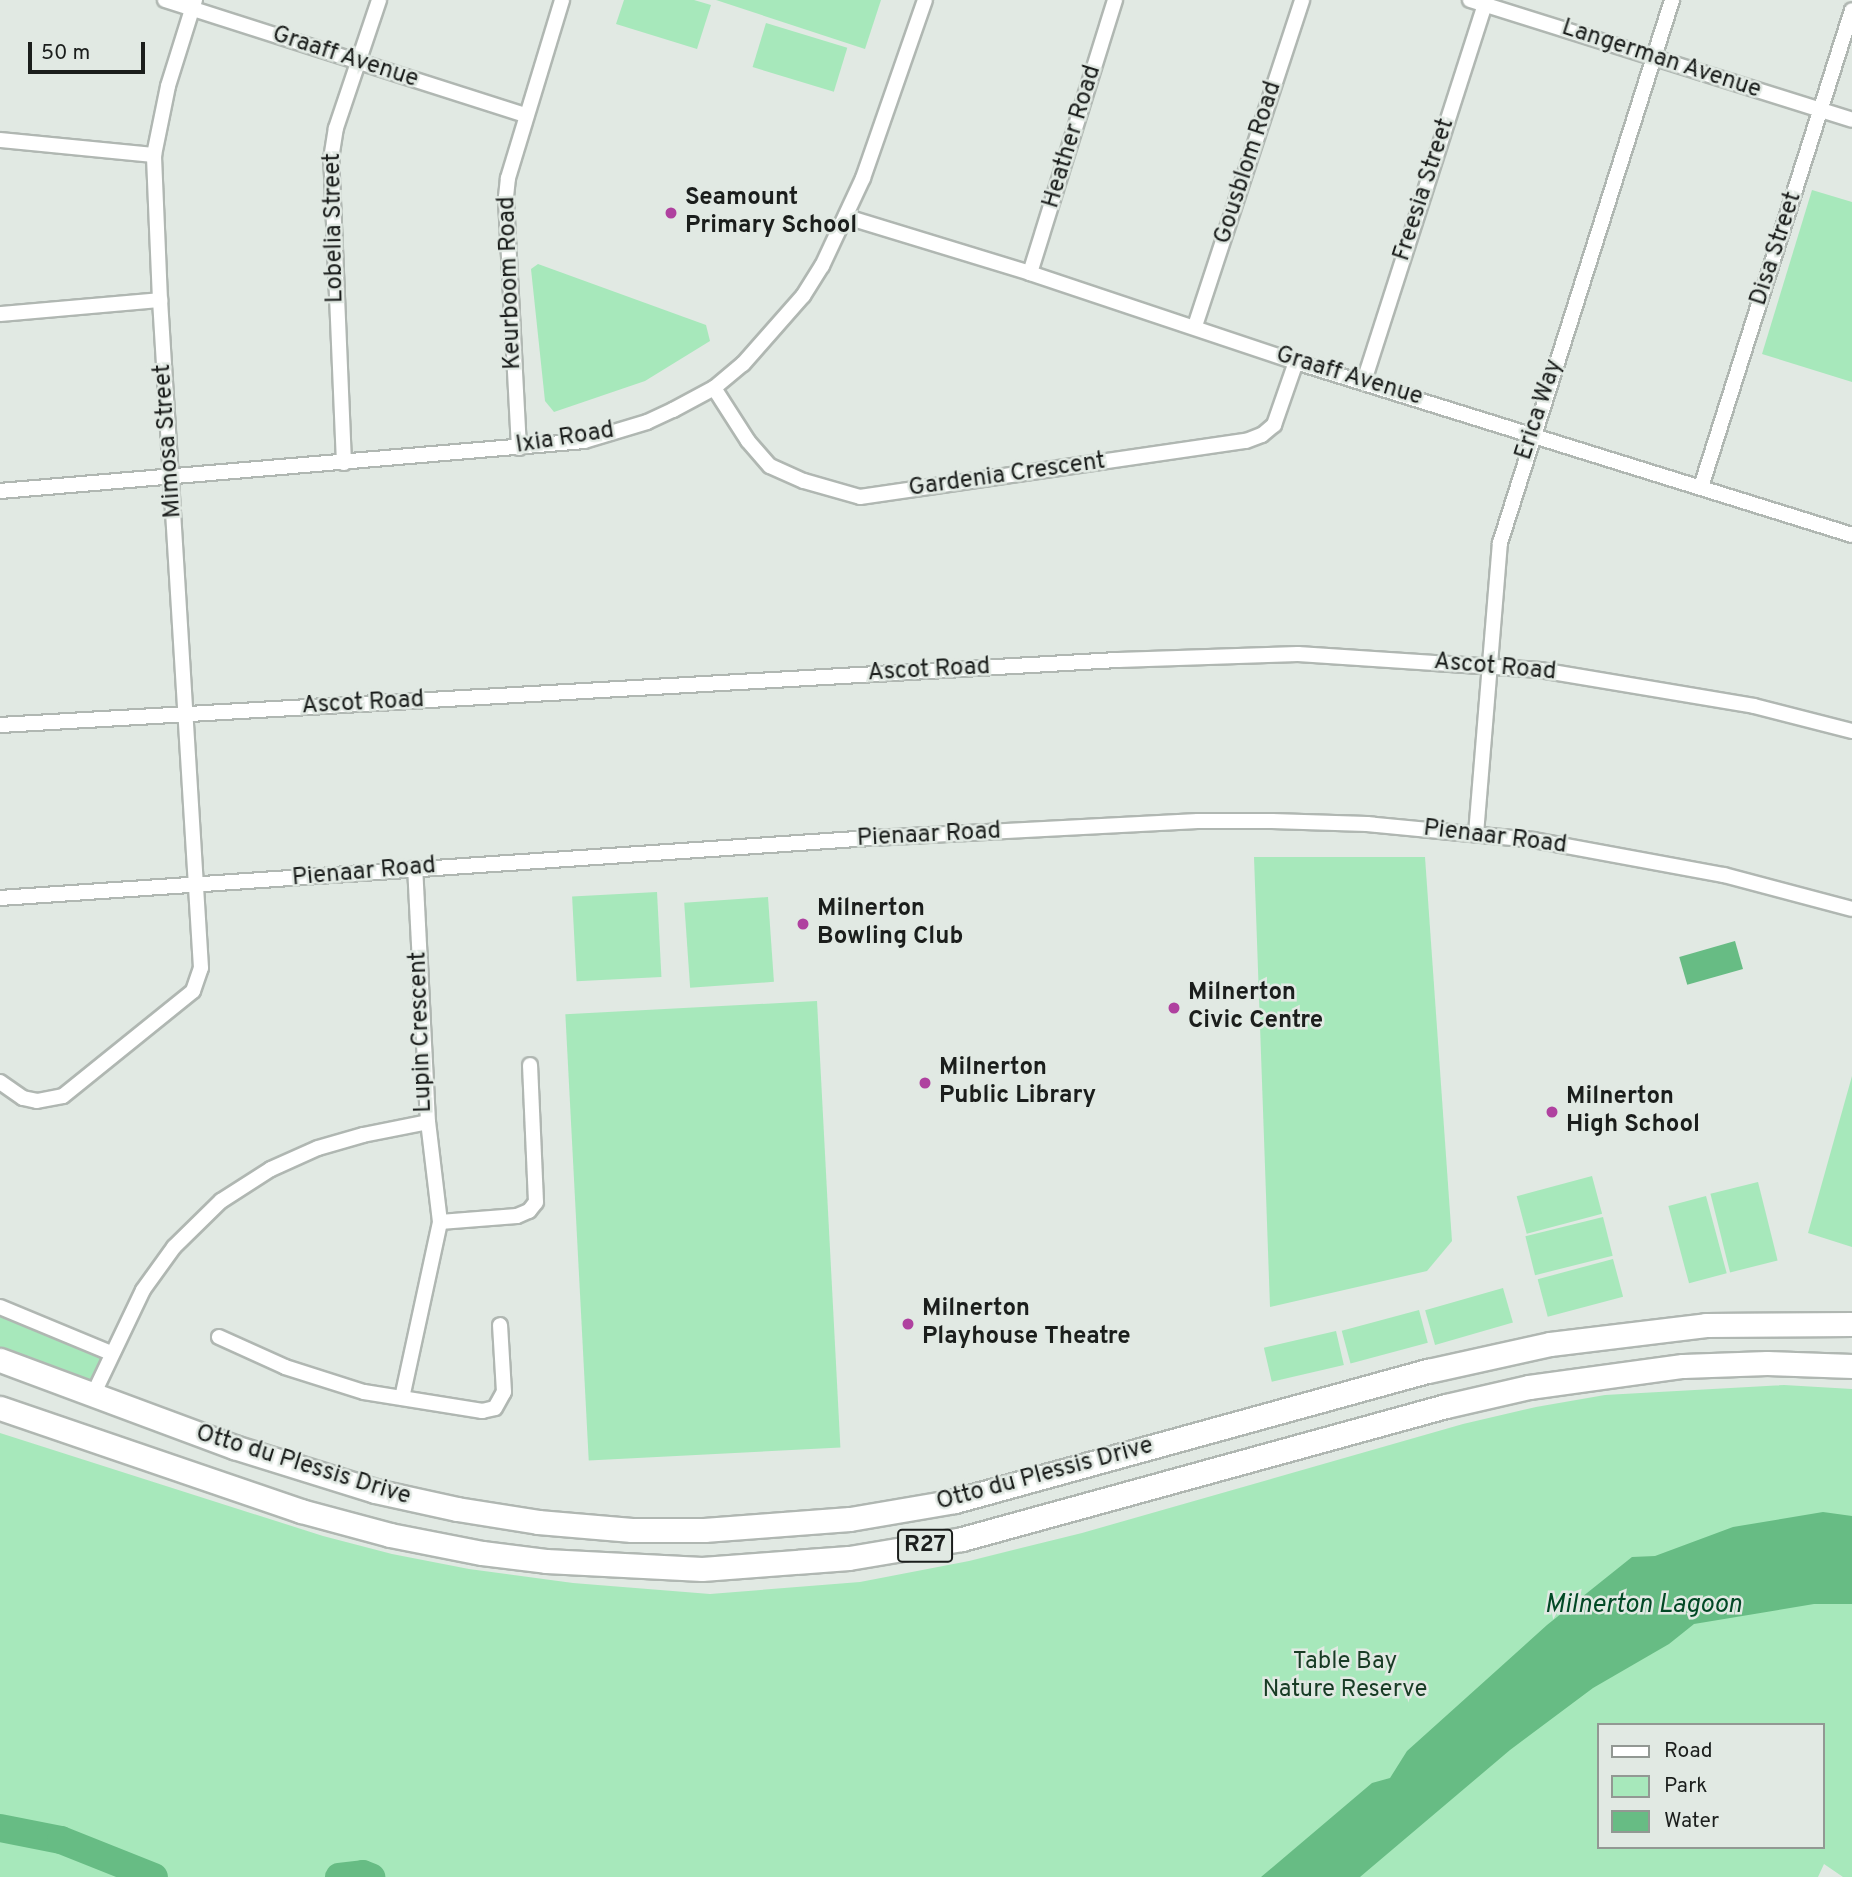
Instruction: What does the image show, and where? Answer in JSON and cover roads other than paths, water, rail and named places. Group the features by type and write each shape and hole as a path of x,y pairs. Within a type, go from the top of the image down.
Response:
{"main road":[{"name":"Otto du Plessis Drive","path":"0,1360 304,1471 457,1509 601,1528 744,1529 850,1520 955,1501 1428,1371 1550,1344 1706,1325 1852,1324"},
{"name":"Otto du Plessis Drive","path":"0,1408 301,1511 390,1535 482,1553 546,1561 702,1569 849,1558 961,1539 1446,1406 1529,1387 1683,1366 1767,1363 1852,1366"}],"street":[{"name":"Graaff Avenue","path":"165,0 194,4 359,63 525,115"},
{"name":"Lobelia Street","path":"344,463 331,159 336,128 379,0"},
{"name":"Keurboom Road","path":"519,448 506,197 515,148 562,0"},
{"name":"Ixia Road","path":"0,491 584,441 637,426 714,388 743,364 803,296 822,266 847,217 905,64 925,0"},
{"name":"Heather Road","path":"1030,273 1115,0"},
{"name":"Gousblom Road","path":"1195,326 1302,0"},
{"name":"Erica Way","path":"1476,834 1500,543 1532,435 1672,0"},
{"name":"Langerman Avenue","path":"1480,2 1852,120"},
{"name":"Freesia Street","path":"1364,381 1480,2"},
{"name":"Mimosa Street","path":"0,1082 23,1098 37,1101 63,1096 192,991 201,968 160,300 154,155 168,86 194,4"},
{"name":"Disa Street","path":"1700,487 1852,10"},
{"path":"0,139 154,155"},
{"name":"Graaff Avenue","path":"847,217 1195,326 1296,362 1852,535"},
{"path":"0,314 160,300"},
{"name":"Gardenia Crescent","path":"714,388 748,441 770,466 804,481 860,497 1246,441 1262,435 1274,425 1296,362"},
{"name":"Ascot Road","path":"0,725 1227,655 1298,654 1540,670 1754,706 1852,731"},
{"name":"Pienaar Road","path":"0,898 197,887 415,868 872,838 1198,821 1367,824 1476,834 1587,849 1724,875 1852,909"},
{"name":"Lupin Crescent","path":"93,1395 143,1290 166,1258 221,1202 271,1169 318,1148 363,1135 428,1122 415,868"},
{"path":"440,1222 517,1216 529,1211 536,1202 530,1065"},
{"path":"402,1398 440,1222 428,1122"},
{"path":"0,1307 111,1353"},
{"path":"219,1337 285,1367 328,1382 364,1392 482,1412 495,1408 504,1392 500,1325"}],"water":[{"path":"1735,941 1743,969 1687,985 1679,957"},
{"name":"Milnerton Lagoon","path":"1823,1512 1852,1516 1852,1604 1814,1604 1694,1624 1669,1644 1593,1688 1510,1750 1360,1877 1261,1877 1372,1783 1390,1778 1407,1751 1547,1625 1632,1557 1655,1556 1733,1527"}],"waterway":[{"path":"0,1828 61,1840 154,1877"},
{"path":"339,1877 363,1874 371,1877"}],"place":[{"name":"Seamount Primary School","path":"671,213"},
{"name":"Milnerton Bowling Club","path":"803,924"},
{"name":"Milnerton Civic Centre","path":"1174,1008"},
{"name":"Milnerton Public Library","path":"925,1083"},
{"name":"Milnerton High School","path":"1552,1112"},
{"name":"Milnerton Playhouse Theatre","path":"908,1324"}],"park label":[{"name":"Table Bay Nature Reserve","path":"1345,1677"}]}
